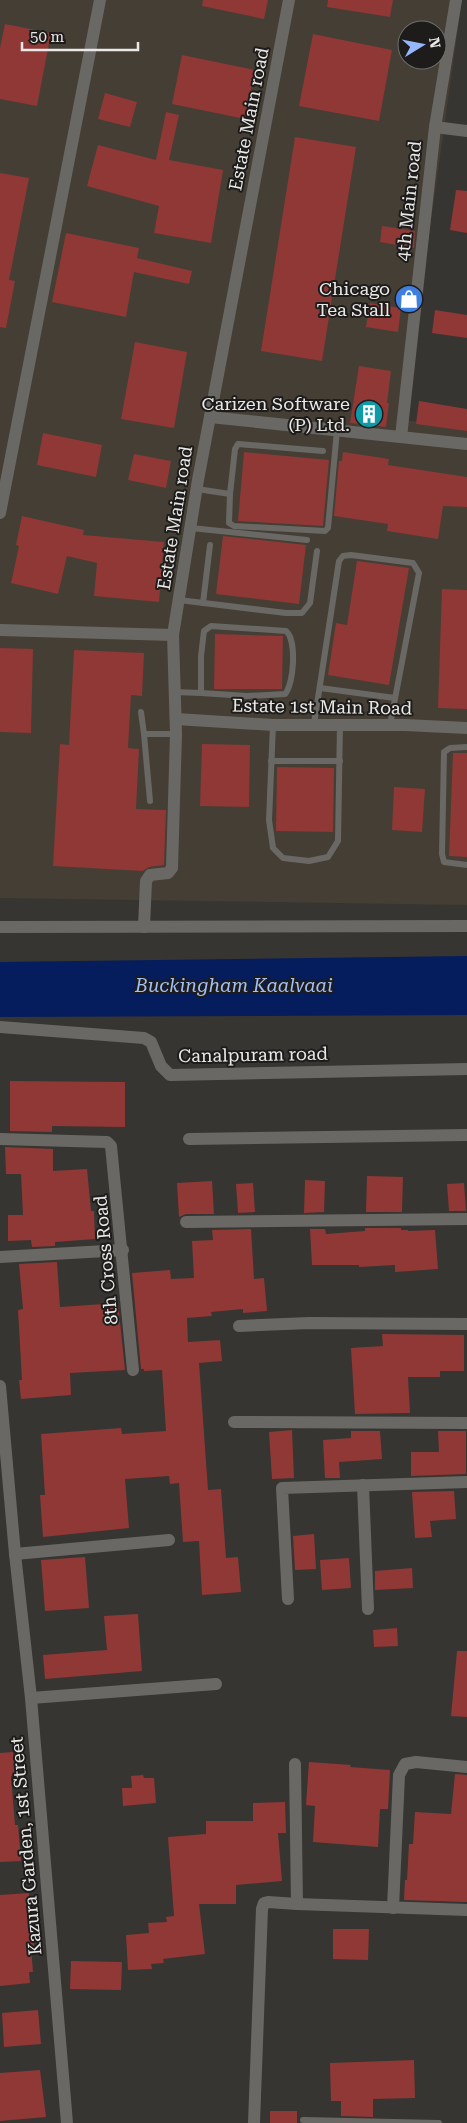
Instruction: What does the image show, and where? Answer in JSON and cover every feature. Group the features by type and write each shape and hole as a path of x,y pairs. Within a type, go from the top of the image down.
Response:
{"street":[{"path":"0,513 100,0"},
{"name":"Estate Main road","path":"144,927 146,881 150,875 168,873 172,868 176,734 173,635 210,417 289,0"},
{"name":"4th Main road","path":"401,437 434,128 456,0"},
{"path":"434,128 467,131"},
{"path":"210,417 467,444"},
{"path":"0,630 173,635"},
{"name":"Estate 1st Main Road","path":"176,719 273,725 340,724 467,728"},
{"path":"0,927 467,926"},
{"name":"Canalpuram road","path":"0,1027 144,1038 151,1042 161,1066 170,1075 467,1069"},
{"path":"189,1138 467,1135"},
{"name":"8th Cross Road","path":"0,1140 107,1142 111,1146 123,1250 133,1370"},
{"path":"186,1222 467,1219"},
{"path":"0,1257 123,1250"},
{"path":"239,1326 309,1323 467,1324"},
{"name":"Kazura Garden, 1st Street","path":"0,1386 3,1474 15,1554 31,1698 67,2123"},
{"path":"234,1422 467,1423"},
{"path":"288,1599 282,1488 467,1482"},
{"path":"363,1485 368,1609"},
{"path":"15,1554 169,1540"},
{"path":"31,1698 216,1684"},
{"path":"393,1908 399,1775 405,1764 416,1762 467,1767"},
{"path":"295,1764 297,1904"},
{"path":"254,2123 262,1909 264,1903 467,1910"}],"lane":[{"path":"323,451 238,444 235,449 228,523 234,526 325,531 328,528 337,430"},
{"path":"197,489 230,494"},
{"path":"191,528 306,540"},
{"path":"203,602 210,545"},
{"path":"179,600 302,614 310,603 317,551"},
{"path":"314,724 339,561 343,556 351,555 413,563 419,573 390,725"},
{"path":"174,692 247,696 285,694 290,689 292,673 291,635 286,631 211,626 204,631 200,693"},
{"path":"320,688 395,698"},
{"path":"141,712 150,801"},
{"path":"273,725 270,820 273,848 284,858 310,861 328,857 338,841 340,724"},
{"path":"144,734 176,734"},
{"path":"467,747 450,748 444,752 442,854 444,862 467,865"},
{"path":"271,761 340,762"},
{"path":"303,2120 439,2123"}],"shaded area":[{"path":"0,0 462,0 403,420 467,427 467,905 0,898"}],"water":[{"name":"Buckingham Kaalvaai","path":"467,956 467,1015 0,1017 0,962"}],"building":[{"path":"203,0 268,0 264,19 202,6"},
{"path":"328,0 393,0 390,17 327,7"},
{"path":"5,24 51,33 37,106 0,99 0,48"},
{"path":"313,34 392,50 379,121 299,106"},
{"path":"182,55 255,70 245,119 172,104"},
{"path":"105,93 137,102 130,127 98,119"},
{"path":"166,112 179,115 169,160 223,170 211,243 154,233 159,206 87,186 98,145 156,160"},
{"path":"295,137 356,147 322,361 261,351"},
{"path":"0,173 29,178 9,280 15,281 6,328 0,327"},
{"path":"456,190 467,191 467,233 450,230"},
{"path":"382,226 415,231 414,248 380,242"},
{"path":"66,233 139,248 137,258 192,271 189,284 134,272 126,317 52,302"},
{"path":"370,303 401,308 398,332 366,327"},
{"path":"435,310 467,315 467,338 432,333"},
{"path":"135,342 187,352 174,428 121,419"},
{"path":"359,366 391,371 386,427 350,423"},
{"path":"419,401 467,409 467,431 416,424"},
{"path":"43,433 102,445 96,477 37,465"},
{"path":"244,452 329,460 323,526 238,521"},
{"path":"343,452 389,459 388,465 467,477 467,507 443,506 438,539 387,531 388,524 334,516 339,461 342,461"},
{"path":"134,454 171,461 166,488 128,480"},
{"path":"22,516 84,530 83,535 164,542 159,602 94,596 97,563 67,556 58,594 11,583 19,546 16,545"},
{"path":"223,536 306,545 299,604 216,594"},
{"path":"357,561 409,568 389,685 328,675 336,623 347,625"},
{"path":"442,589 467,590 467,709 438,708"},
{"path":"215,634 283,636 282,689 214,689"},
{"path":"0,648 33,649 31,733 0,732"},
{"path":"74,650 144,653 142,696 131,695 128,748 139,749 136,809 166,810 164,865 149,867 143,871 53,866 60,744 69,745"},
{"path":"202,744 250,745 249,807 200,806"},
{"path":"453,753 467,753 467,857 449,856"},
{"path":"277,767 334,768 333,832 276,831"},
{"path":"394,787 425,789 422,832 392,830"},
{"path":"10,1081 125,1082 125,1127 52,1126 52,1132 10,1131"},
{"path":"5,1147 53,1149 53,1171 87,1169 91,1211 94,1211 95,1239 55,1242 55,1246 32,1247 31,1240 8,1241 8,1215 23,1215 21,1174 6,1174"},
{"path":"367,1176 403,1177 402,1212 366,1212"},
{"path":"305,1180 325,1181 324,1212 304,1213"},
{"path":"212,1181 214,1214 186,1214 179,1217 177,1183"},
{"path":"253,1183 255,1212 238,1213 236,1184"},
{"path":"464,1183 466,1211 449,1211 447,1184"},
{"path":"365,1228 401,1228 401,1230 408,1231 435,1230 438,1269 395,1272 395,1265 359,1267 359,1265 312,1265 310,1229 325,1229 326,1234 365,1231"},
{"path":"251,1229 254,1279 264,1278 267,1311 243,1313 243,1309 211,1312 212,1316 187,1318 188,1342 220,1340 222,1361 199,1363 208,1490 221,1489 226,1558 238,1557 241,1592 202,1595 199,1541 183,1542 179,1483 170,1484 169,1476 125,1479 129,1528 43,1537 40,1495 45,1495 41,1434 121,1428 122,1434 166,1431 162,1370 144,1371 144,1369 141,1369 132,1273 170,1270 171,1279 194,1278 192,1241 213,1240 212,1230"},
{"path":"57,1262 60,1307 118,1303 125,1370 70,1373 71,1395 21,1399 19,1380 22,1380 18,1310 23,1309 19,1264"},
{"path":"382,1334 464,1335 464,1371 440,1371 440,1377 408,1377 410,1413 355,1414 351,1348 383,1346"},
{"path":"292,1430 294,1478 272,1479 269,1432"},
{"path":"351,1431 380,1431 382,1459 339,1462 340,1478 325,1478 323,1440 351,1438"},
{"path":"438,1431 466,1431 466,1474 411,1476 411,1452 439,1452"},
{"path":"454,1491 456,1519 430,1521 432,1537 415,1538 412,1492"},
{"path":"314,1534 316,1569 295,1570 293,1536"},
{"path":"85,1557 89,1608 45,1611 41,1560"},
{"path":"349,1558 351,1588 322,1590 320,1560"},
{"path":"412,1568 413,1588 375,1590 375,1571"},
{"path":"138,1614 142,1671 45,1679 43,1655 107,1650 104,1616"},
{"path":"397,1628 398,1646 374,1647 373,1630"},
{"path":"457,1651 467,1651 467,1717 451,1716"},
{"path":"13,1752 15,1775 11,1776 15,1825 18,1825 21,1861 0,1862 0,1753"},
{"path":"309,1762 390,1770 388,1809 380,1809 378,1847 313,1842 315,1806 306,1805"},
{"path":"455,1774 467,1775 467,1902 404,1900 409,1844 413,1844 415,1812 451,1814"},
{"path":"143,1775 144,1778 154,1778 156,1803 123,1806 122,1788 132,1788 131,1776"},
{"path":"285,1802 286,1833 278,1833 282,1881 236,1885 236,1904 199,1904 205,1954 163,1959 164,1963 151,1964 152,1969 128,1970 126,1935 149,1933 148,1923 167,1922 166,1917 174,1916 168,1837 206,1834 206,1821 253,1821 253,1803"},
{"path":"29,1893 34,1947 31,1947 33,1972 29,1972 30,1983 0,1986 0,1895"},
{"path":"333,1929 369,1929 368,1960 333,1959"},
{"path":"71,1961 122,1962 121,1990 70,1989"},
{"path":"38,2010 41,2044 4,2047 2,2013"},
{"path":"414,2060 415,2098 373,2099 373,2117 341,2116 341,2101 331,2101 330,2063"},
{"path":"40,2070 46,2117 0,2121 0,2073"},
{"path":"270,2111 297,2111 297,2123 270,2123"}],"place":[{"name":"Chicago Tea Stall","path":"409,299"},
{"name":"Carizen Software (P) Ltd.","path":"369,414"}]}
